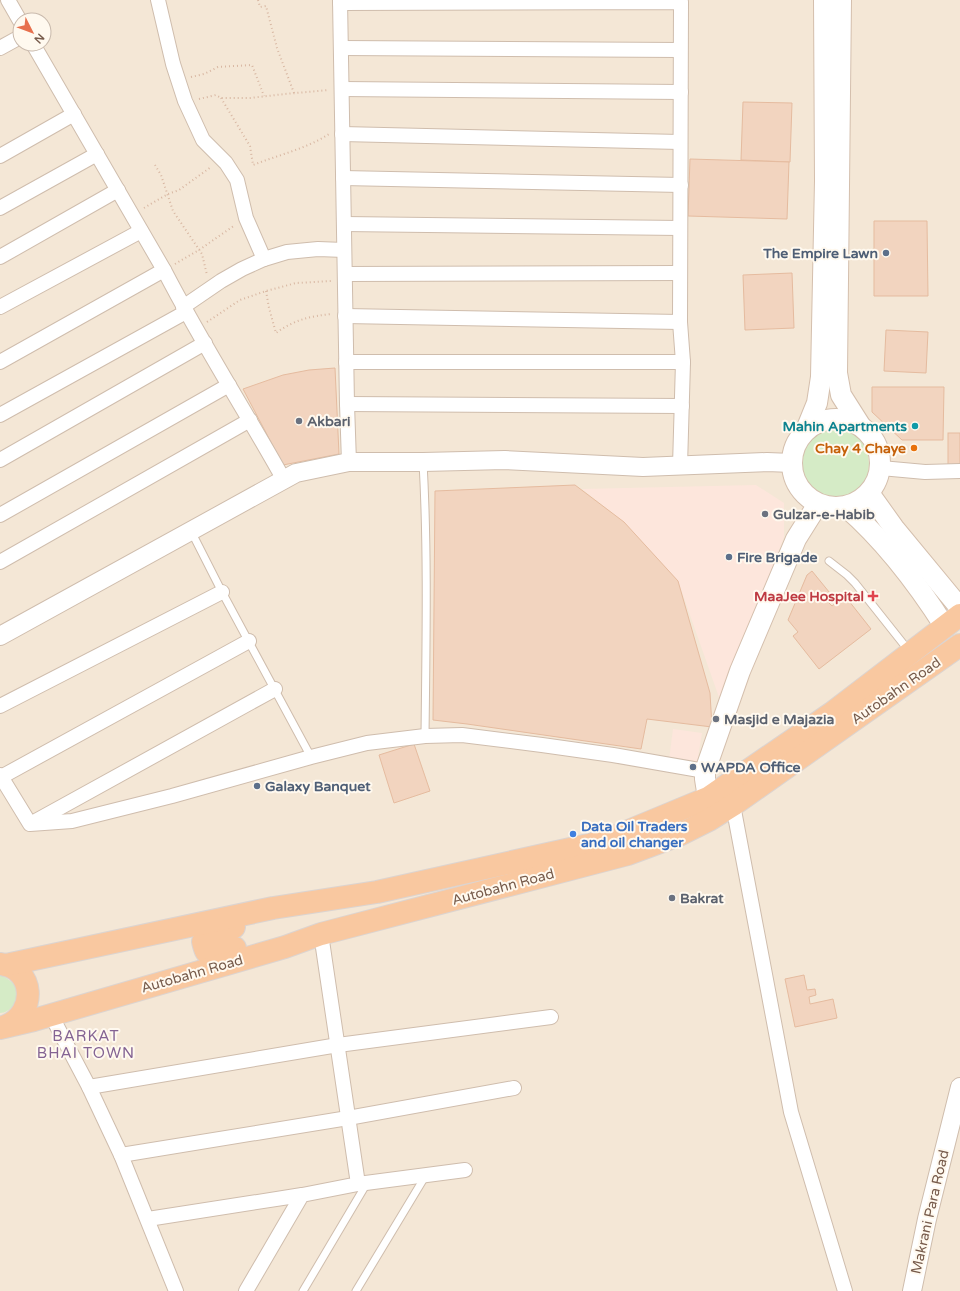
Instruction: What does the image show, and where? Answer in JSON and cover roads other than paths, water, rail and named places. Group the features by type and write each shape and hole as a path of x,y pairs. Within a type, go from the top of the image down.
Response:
{"highway":[{"name":"Autobahn Road","path":"2,962 274,908 378,892 602,842 708,798 832,713 952,621"},
{"name":"Autobahn Road","path":"1,1027 51,1015 285,947 321,934 628,854 679,835 709,820 733,805 960,645"},
{"path":"274,908 248,922 211,934 203,942 206,952 213,956 254,942 285,947"},
{"path":"1,1027 13,1023 21,1016 26,1007 28,996 27,986 22,976 15,969 2,962"}],"main road":[{"path":"806,430 818,422 832,418 847,419 860,425 870,433 877,444 881,456 881,468 875,486 859,502 846,507 832,508 818,504 807,497 799,487 793,476 792,463 793,451 798,440 806,430 817,403 821,377 825,181 824,0"},
{"path":"841,0 836,373 841,395 860,425"},
{"path":"869,493 894,528 960,608"},
{"path":"708,798 705,771 740,671 796,539 818,504"},
{"path":"846,507 866,524 879,538 928,600 952,621"}],"street":[{"path":"8,0 15,12"},
{"path":"158,0 173,64 185,101 203,140 222,159 237,180 246,218 264,259"},
{"path":"349,462 346,404 340,2 618,1 681,2 680,322 683,362 680,466"},
{"path":"0,48 12,41"},
{"path":"341,48 680,50"},
{"path":"38,52 164,270 184,310 205,343 284,480"},
{"path":"342,89 681,92"},
{"path":"0,156 74,114"},
{"path":"342,130 680,142"},
{"path":"0,208 97,154"},
{"path":"343,178 681,185"},
{"path":"0,257 118,190"},
{"path":"344,224 680,228"},
{"path":"0,308 141,231"},
{"path":"0,415 184,310 214,286 242,269 264,259 287,252 318,249 344,250"},
{"path":"0,362 164,270"},
{"path":"345,277 680,273"},
{"path":"345,316 680,322"},
{"path":"0,460 205,343"},
{"path":"346,362 683,362"},
{"path":"0,514 229,385"},
{"path":"346,404 682,406"},
{"path":"0,562 250,420"},
{"path":"0,636 296,473 349,462 505,460 643,467 767,462 792,463"},
{"path":"881,468 925,472 960,471"},
{"path":"0,706 222,592"},
{"path":"30,824 1,776 249,641"},
{"path":"30,824 275,689"},
{"path":"30,824 72,821 172,796 367,743 425,736 462,735 542,745 613,755 705,771"},
{"path":"733,805 791,1112 845,1291"},
{"path":"321,934 348,1118 363,1184"},
{"path":"51,1015 89,1088 121,1155 176,1291"},
{"path":"89,1088 338,1045 551,1017"},
{"name":"Makrani Para Road","path":"912,1291 927,1219 960,1087"},
{"path":"121,1155 348,1118 514,1088"},
{"path":"148,1219 363,1184 465,1170"},
{"path":"246,1291 302,1195"}],"lane":[{"path":"423,462 425,500 426,621 425,736"},
{"path":"191,530 222,592 311,757"},
{"path":"829,561 855,583 910,653"},
{"path":"356,1291 426,1175"},
{"path":"303,1291 363,1184"}],"place":[{"name":"The Empire Lawn","path":"886,253"},
{"name":"Akbari","path":"299,421"},
{"name":"Mahin Apartments","path":"915,426"},
{"name":"Chay 4 Chaye","path":"914,448"},
{"name":"Gulzar-e-Habib","path":"765,514"},
{"name":"Fire Brigade","path":"729,557"},
{"name":"MaaJee Hospital","path":"873,596"},
{"name":"Masjid e Majazia","path":"716,719"},
{"name":"WAPDA Office","path":"693,767"},
{"name":"Galaxy Banquet","path":"257,786"},
{"name":"Data Oil Traders and oil changer","path":"573,834"},
{"name":"Bakrat","path":"672,898"}],"district":[{"name":"BARKAT BHAI TOWN","path":"86,1044"}]}
